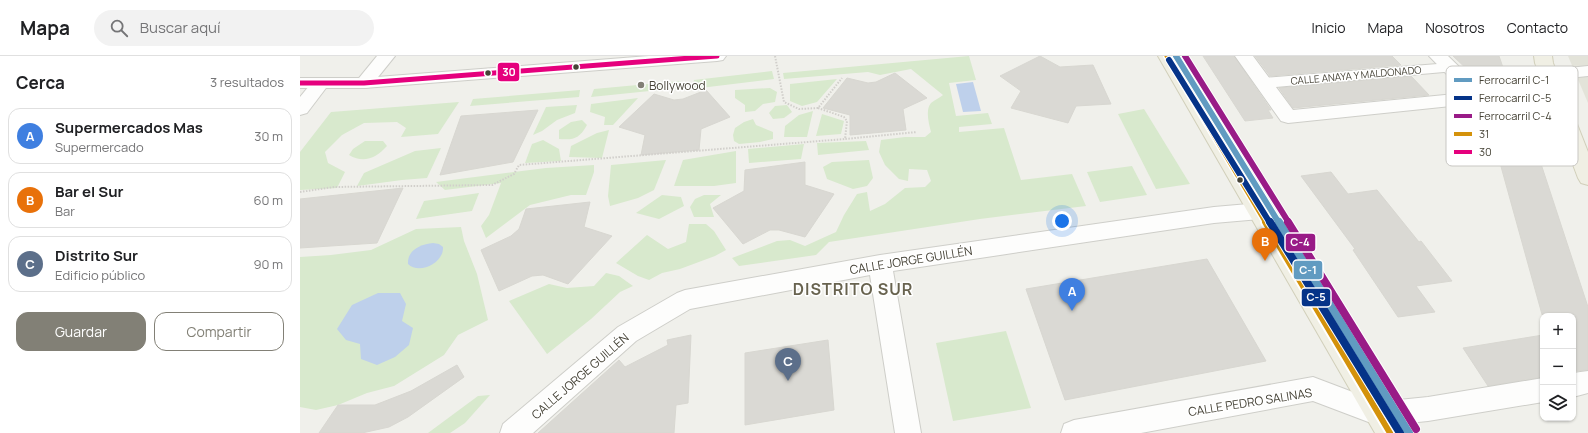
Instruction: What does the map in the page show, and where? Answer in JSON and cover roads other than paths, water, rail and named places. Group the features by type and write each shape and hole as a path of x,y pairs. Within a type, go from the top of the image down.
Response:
{"main road":[{"path":"1168,56 1385,423"},
{"path":"1578,152 1588,178"}],"street":[{"path":"364,84 386,56"},
{"path":"300,83 364,84 717,56"},
{"path":"1244,56 1288,118 1446,101"},
{"name":"CALLE ANAYA Y MALDONADO","path":"1263,83 1444,62"},
{"path":"1543,62 1566,66"},
{"path":"1578,68 1588,70"},
{"path":"300,108 320,84"},
{"name":"CALLE JORGE GUILLÉN","path":"513,433 627,334 685,300 880,264 1214,215 1260,211"},
{"path":"880,264 908,433"},
{"path":"1576,384 1588,382"},
{"name":"CALLE PEDRO SALINAS","path":"1074,433 1313,389 1385,423 1428,409 1540,390"}],"water":[{"path":"973,82 981,111 963,112 956,84"},
{"path":"433,243 439,244 443,247 440,258 430,266 424,268 413,267 408,264 408,259 412,251 420,246"},
{"path":"378,293 400,293 406,304 402,321 413,328 409,345 395,357 377,365 361,359 360,344 346,340 337,329 352,305"}],"rail line":[{"name":"C-1","path":"1176,56 1409,433"},
{"name":"C-4","path":"1185,56 1416,429"},
{"name":"C-5","path":"1169,60 1400,433"}],"place":[{"name":"Bollywood","path":"641,85"},
{"name":"Bar el Sur","path":"1265,261"},
{"name":"Supermercados Mas","path":"1072,311"},
{"name":"Distrito Sur","path":"788,381"}],"district":[{"name":"DISTRITO SUR","path":"853,289"}]}
